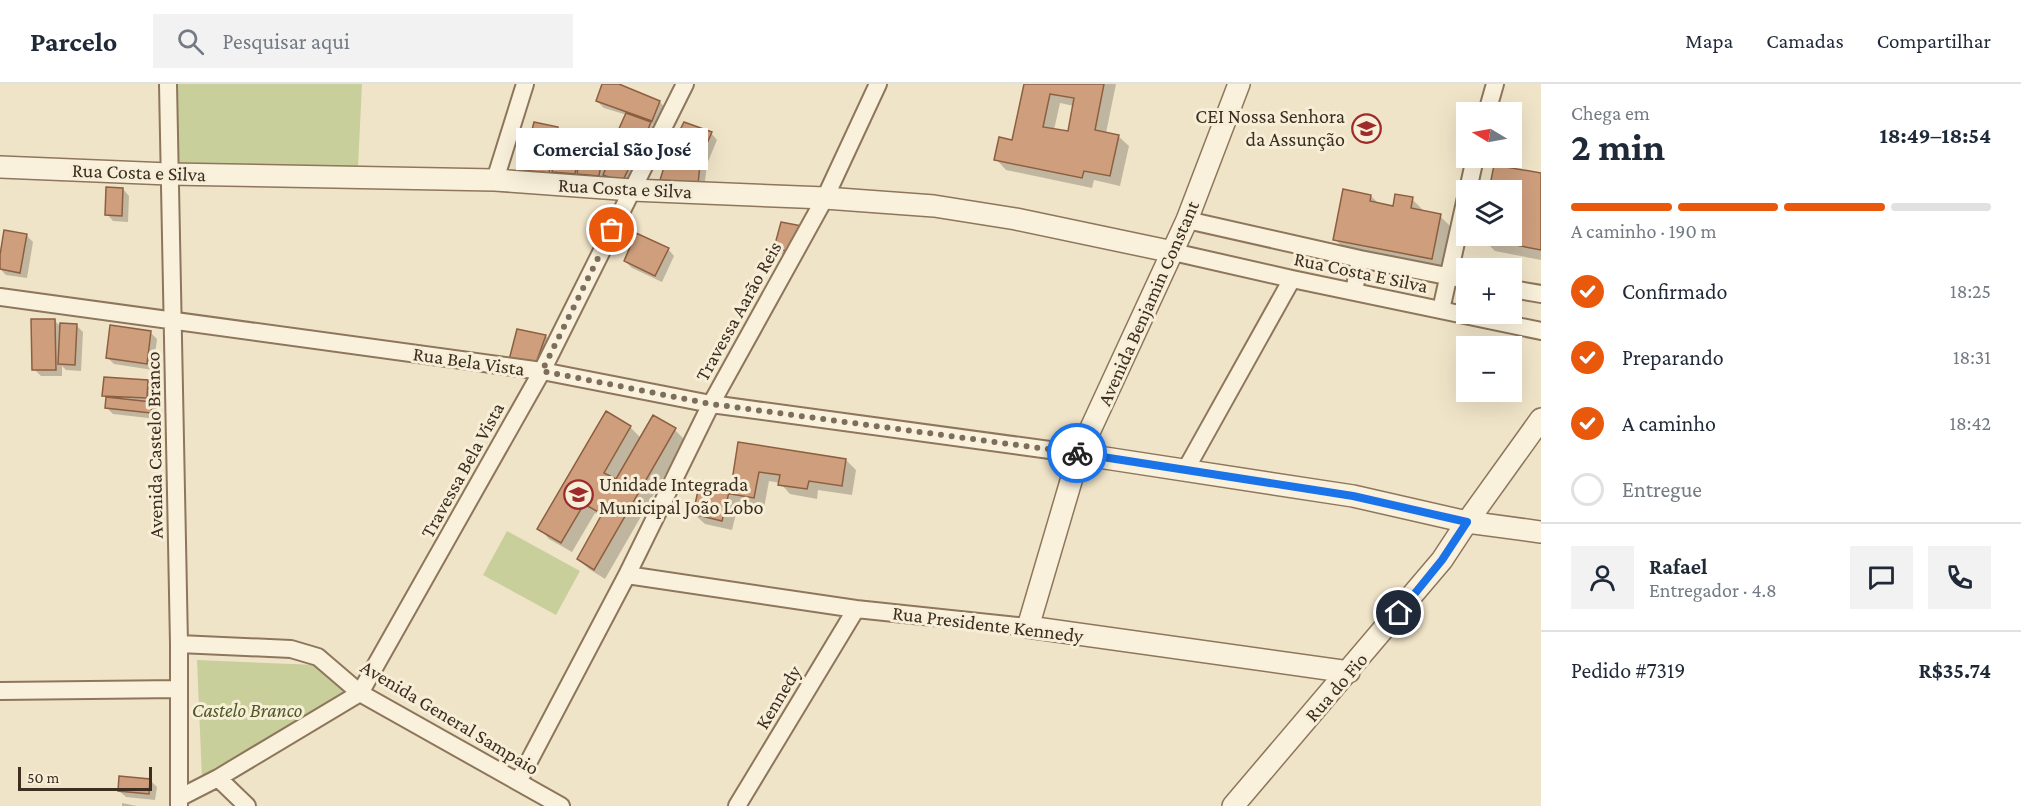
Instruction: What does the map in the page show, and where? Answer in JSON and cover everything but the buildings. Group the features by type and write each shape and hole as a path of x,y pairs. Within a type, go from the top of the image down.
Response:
{"street":[{"name":"Avenida Castelo Branco","path":"168,84 179,644 179,802"},
{"path":"495,180 525,84"},
{"name":"Travessa Bela Vista","path":"179,802 360,693 542,371 685,84"},
{"name":"Travessa Aarão Reis","path":"518,782 627,575 711,404 825,198 878,84"},
{"name":"Avenida Benjamin Constant","path":"1028,627 1079,454 1187,220 1239,84"},
{"path":"1490,102 1495,84"},
{"name":"Rua Costa e Silva","path":"0,167 169,174 495,180 632,190 825,198 974,211 1173,252"},
{"path":"1187,220 1360,259 1456,278"},
{"path":"1441,310 1456,243"},
{"name":"Rua Costa E Silva","path":"1173,252 1541,331"},
{"path":"1354,292 1360,259"},
{"path":"1186,469 1292,279"},
{"path":"1522,291 1541,294"},
{"name":"Rua Bela Vista","path":"0,297 542,371 711,404 1186,469 1353,496 1467,522 1541,532"},
{"name":"Rua do Fio","path":"1233,806 1442,560 1541,419"},
{"name":"Rua Presidente Kennedy","path":"627,575 856,609 1028,627 1349,672"},
{"name":"Kennedy","path":"737,806 856,609"},
{"name":"Avenida General Sampaio","path":"179,644 291,649 318,657 360,693 561,806"},
{"path":"0,692 179,689"},
{"path":"218,778 247,806"}],"green space":[{"path":"172,84 362,84 358,167 172,165"},
{"path":"507,531 580,571 556,615 483,575"},
{"name":"Castelo Branco","path":"197,660 317,665 350,698 202,779"}],"way so far":[{"path":"612,230 542,371 711,404 1077,453"}],"place":[{"name":"CEI Nossa Senhora da Assunção","path":"1366,128"},
{"name":"Comercial São José","path":"612,230"},
{"name":"Unidade Integrada Municipal João Lobo","path":"578,495"}],"route":[{"path":"1077,453 1353,496 1467,522 1442,560 1399,613"}]}
